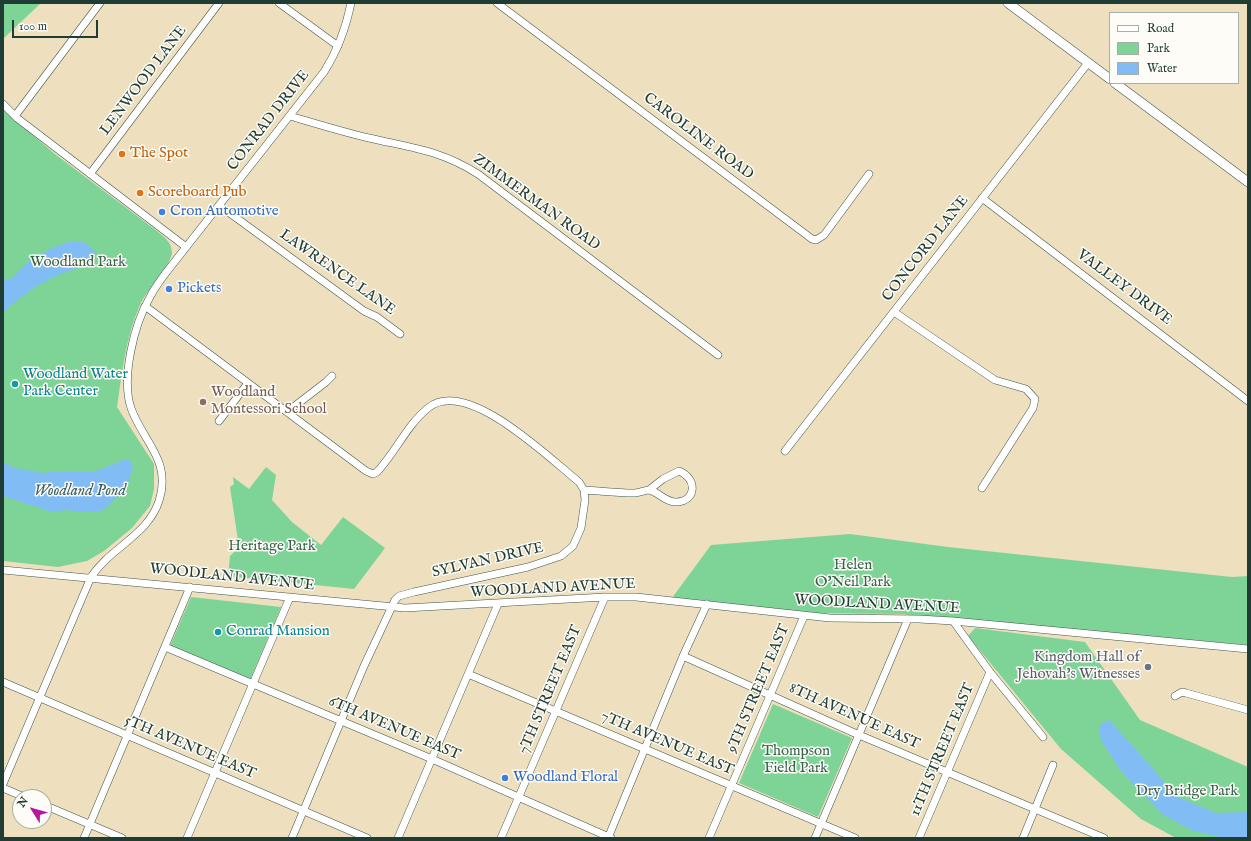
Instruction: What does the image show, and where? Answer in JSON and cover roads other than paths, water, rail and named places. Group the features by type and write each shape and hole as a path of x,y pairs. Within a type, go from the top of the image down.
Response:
{"main road":[{"path":"1008,3 1109,78"},
{"path":"1116,84 1248,182"}],"street":[{"path":"14,116 100,3"},
{"name":"LENWOOD LANE","path":"90,174 219,3"},
{"path":"279,3 338,46"},
{"name":"CONRAD DRIVE","path":"3,784 91,577 104,559 145,525 151,517 159,500 162,474 158,459 135,418 127,387 135,336 145,306 158,283 324,72 338,46 351,3"},
{"name":"CAROLINE ROAD","path":"497,3 812,239 816,240 824,235 869,174"},
{"name":"CONCORD LANE","path":"785,451 1088,63"},
{"path":"3,104 14,116 186,247"},
{"name":"ZIMMERMAN ROAD","path":"290,116 362,136 428,150 463,164 718,355"},
{"name":"VALLEY DRIVE","path":"982,198 1248,401"},
{"name":"LAWRENCE LANE","path":"220,206 364,311 377,317 400,334"},
{"path":"145,306 360,466 373,474 382,467 427,408 441,400 449,400 471,405 498,418 579,482 584,490 635,493 649,490 663,479 679,471 686,474 691,479 693,486 690,494 684,501 675,503 649,490"},
{"path":"894,312 995,380 1026,389 1035,399 1033,408 982,488"},
{"path":"287,412 332,376"},
{"path":"219,421 248,383"},
{"name":"SYLVAN DRIVE","path":"390,607 399,596 528,567 561,556 573,546 579,535 584,511 584,490"},
{"name":"WOODLAND AVENUE","path":"3,570 91,577 405,608 605,597 636,597 804,616 953,621 1248,649"},
{"path":"84,838 190,587"},
{"path":"187,838 290,597"},
{"name":"7TH STREET EAST","path":"501,838 605,597"},
{"path":"398,838 498,604"},
{"path":"609,838 644,748 707,604"},
{"path":"292,838 340,721 390,607"},
{"name":"9TH STREET EAST","path":"709,838 804,616"},
{"path":"815,838 908,619"},
{"path":"953,621 990,672 1043,737"},
{"name":"6TH AVENUE EAST","path":"165,647 519,796 609,838"},
{"name":"8TH AVENUE EAST","path":"683,656 859,735 1104,838"},
{"name":"11TH STREET EAST","path":"919,838 990,672"},
{"name":"7TH AVENUE EAST","path":"468,674 855,838"},
{"name":"5TH AVENUE EAST","path":"3,682 367,838"},
{"path":"1175,696 1182,692 1186,692 1248,710"},
{"path":"1022,838 1053,765"},
{"path":"52,808 122,838"}],"water":[{"path":"71,241 82,242 88,245 95,253 93,261 84,266 56,276 35,287 3,313 3,280 11,279 29,261 52,248"},
{"name":"Woodland Pond","path":"126,459 130,460 133,467 128,483 105,509 100,511 79,512 67,510 52,512 3,496 3,462 15,468 43,473 94,472"},
{"path":"1109,720 1150,765 1175,796 1216,813 1248,812 1248,837 1225,838 1193,831 1162,814 1121,771 1101,740 1099,730 1101,724"}],"place":[{"name":"The Spot","path":"122,154"},
{"name":"Scoreboard Pub","path":"140,193"},
{"name":"Cron Automotive","path":"162,212"},
{"name":"Pickets","path":"169,289"},
{"name":"Woodland Water Park Center","path":"15,384"},
{"name":"Woodland Montessori School","path":"203,402"},
{"name":"Conrad Mansion","path":"218,632"},
{"name":"Kingdom Hall of Jehovah's Witnesses","path":"1148,667"},
{"name":"Woodland Floral","path":"505,778"}],"park label":[{"name":"Woodland Park","path":"78,263"},
{"name":"Heritage Park","path":"272,547"},
{"name":"Helen O'Neil Park","path":"853,574"},
{"name":"Thompson Field Park","path":"796,760"},
{"name":"Dry Bridge Park","path":"1187,792"}]}
